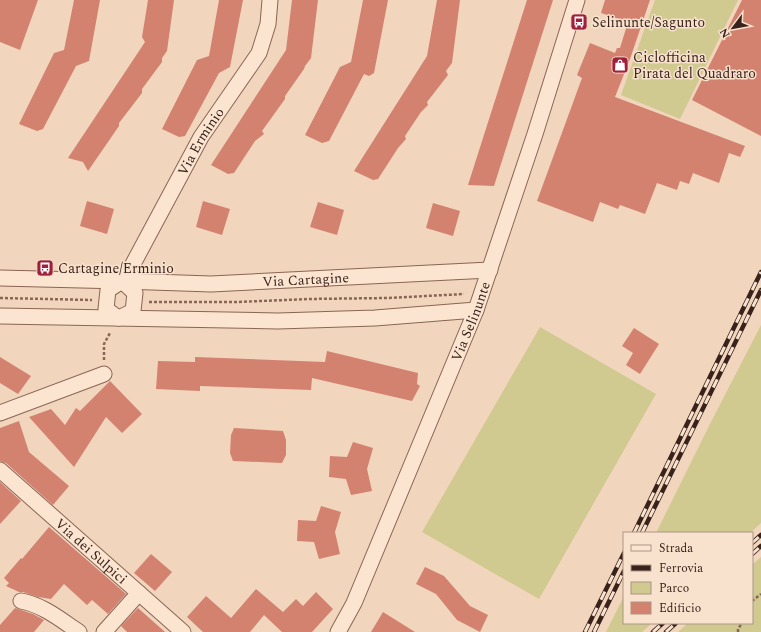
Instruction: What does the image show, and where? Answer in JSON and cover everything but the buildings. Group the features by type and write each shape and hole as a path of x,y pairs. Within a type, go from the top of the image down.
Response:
{"street":[{"name":"Via Erminio","path":"122,281 133,264 201,137 259,53 268,24 270,0"},
{"name":"Via Selinunte","path":"338,632 354,603 476,310 535,134 577,0"},
{"name":"Via Cartagine","path":"0,278 210,284 490,270"},
{"path":"122,281 135,292 133,311 118,318 106,309 108,290 122,281"},
{"path":"0,316 278,321 375,318 476,310"},
{"path":"0,413 104,374"},
{"name":"Via dei Sulpici","path":"0,470 183,632"},
{"path":"104,632 140,593"},
{"path":"21,601 46,610 79,632"}],"path":[{"path":"142,302 222,302 388,298 464,294"},
{"path":"0,298 95,300"},
{"path":"753,600 761,594"}],"green space":[{"path":"655,0 738,0 680,119 621,95"},
{"path":"761,325 761,523 751,532 656,532"},
{"path":"540,327 656,394 539,599 422,532"},
{"path":"761,557 761,632 678,632 687,624 753,624 753,564"},
{"path":"623,598 623,624 651,624 642,632 606,632"}],"railway":[{"path":"634,532 761,272"},
{"path":"642,532 761,290"},
{"path":"753,542 761,535"},
{"path":"753,553 761,546"},
{"path":"585,632 623,555"},
{"path":"594,632 623,573"},
{"path":"653,632 662,624"},
{"path":"666,632 675,624"}],"place":[{"name":"Selinunte/Sagunto","path":"579,22"},
{"name":"Ciclofficina Pirata del Quadraro","path":"620,65"},
{"name":"Cartagine/Erminio","path":"45,268"}]}
